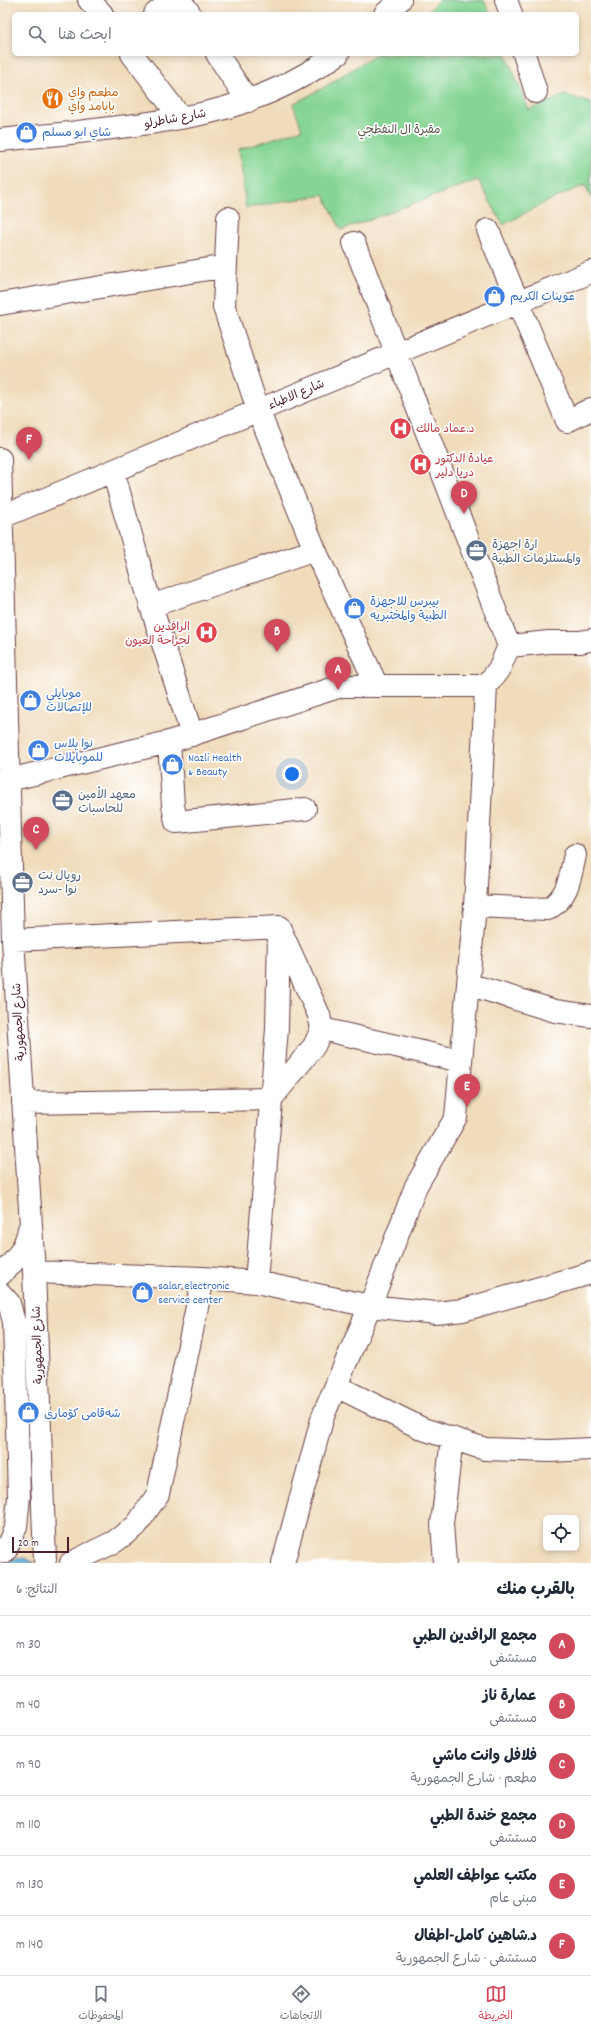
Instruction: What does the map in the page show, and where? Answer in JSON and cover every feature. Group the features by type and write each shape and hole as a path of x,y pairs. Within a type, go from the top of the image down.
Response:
{"street":[{"path":"89,0 100,12"},
{"path":"157,12 172,0"},
{"path":"180,0 189,12"},
{"path":"387,12 400,0"},
{"path":"506,0 510,12"},
{"path":"134,56 181,118"},
{"path":"218,56 248,101"},
{"name":"شارع شاطرلو","path":"0,140 82,132 181,118 221,109 248,101 298,79 335,56"},
{"path":"525,56 536,92"},
{"path":"228,218 224,307 258,410 315,550 376,684"},
{"path":"488,230 568,421 591,409"},
{"path":"283,1563 323,1416 370,1306 416,1186 456,1117 475,906 486,686 500,669 509,646 354,243"},
{"path":"0,304 226,266"},
{"name":"شارع الاطباء","path":"2,517 395,352 591,272"},
{"name":"شارع الجمهورية","path":"0,459 2,517 4,781 34,1272 46,1561"},
{"path":"113,471 151,606 192,735"},
{"path":"151,606 315,550"},
{"path":"509,646 591,640"},
{"path":"4,781 169,742 341,686 376,684 486,686"},
{"path":"169,742 173,805 176,822 305,809"},
{"path":"475,906 548,909 557,903 566,890 575,855"},
{"path":"13,940 279,927"},
{"path":"271,1099 314,1046 322,1029 313,1001 279,927"},
{"path":"256,1282 277,1030 279,927"},
{"path":"468,984 555,1011 591,1016"},
{"path":"322,1029 461,1061"},
{"path":"23,1103 271,1099"},
{"path":"0,1275 16,1258 23,1246 28,1232 30,1218"},
{"path":"34,1272 203,1278 256,1282 370,1306 436,1313 463,1310 591,1273"},
{"path":"71,1563 114,1542 136,1526 158,1494 203,1278"},
{"path":"0,1293 9,1303 14,1322 19,1497 16,1526 2,1554"},
{"path":"336,1386 423,1429 485,1449 549,1451 591,1449"},
{"path":"445,1563 442,1524 452,1438"},
{"path":"2,1554 16,1549 26,1550 36,1553 46,1561"}],"green space":[{"path":"439,0 484,0 489,12 427,12"},
{"name":"مقبرة ال النفطجي","path":"373,56 507,56 529,110 565,95 591,103 591,198 585,185 544,203 503,225 478,180 341,230 324,195 246,208 238,150 302,129 293,104 323,88"}],"water":[{"path":"25,1558 35,1563 6,1563 12,1559"}],"place":[{"name":"مطعم واي بابامد واي","path":"53,99"},
{"name":"شاي ابو مسلم","path":"26,132"},
{"name":"عوينات الكريم","path":"495,296"},
{"name":"د.عماد مالك","path":"400,428"},
{"name":"د.شاهين كامل-اطفال","path":"29,460"},
{"name":"عيادة الدكتور دريا دلير","path":"421,465"},
{"name":"مجمع خندة الطبي","path":"464,514"},
{"name":"ارة اجهزة والمستلزمات الطبية","path":"476,551"},
{"name":"بيبرس للاجهزة الطبية والمختبريه","path":"355,608"},
{"name":"الرافدين لجراحة العيون","path":"206,633"},
{"name":"عمارة ناز","path":"277,652"},
{"name":"مجمع الرافدين الطبي","path":"338,690"},
{"name":"موبايلي للإتصالات","path":"31,700"},
{"name":"نوا پلاس للموبايلات","path":"39,750"},
{"name":"Nazli Health & Beauty","path":"173,764"},
{"name":"معهد الأمين للحاسبات","path":"62,801"},
{"name":"فلافل وانت ماشي","path":"36,850"},
{"name":"رويال نت نوا -سرد","path":"23,882"},
{"name":"مكتب عواطف العلمي","path":"467,1107"},
{"name":"salar electronic service center","path":"142,1292"},
{"name":"شەقامی کۆماری","path":"28,1413"}]}
